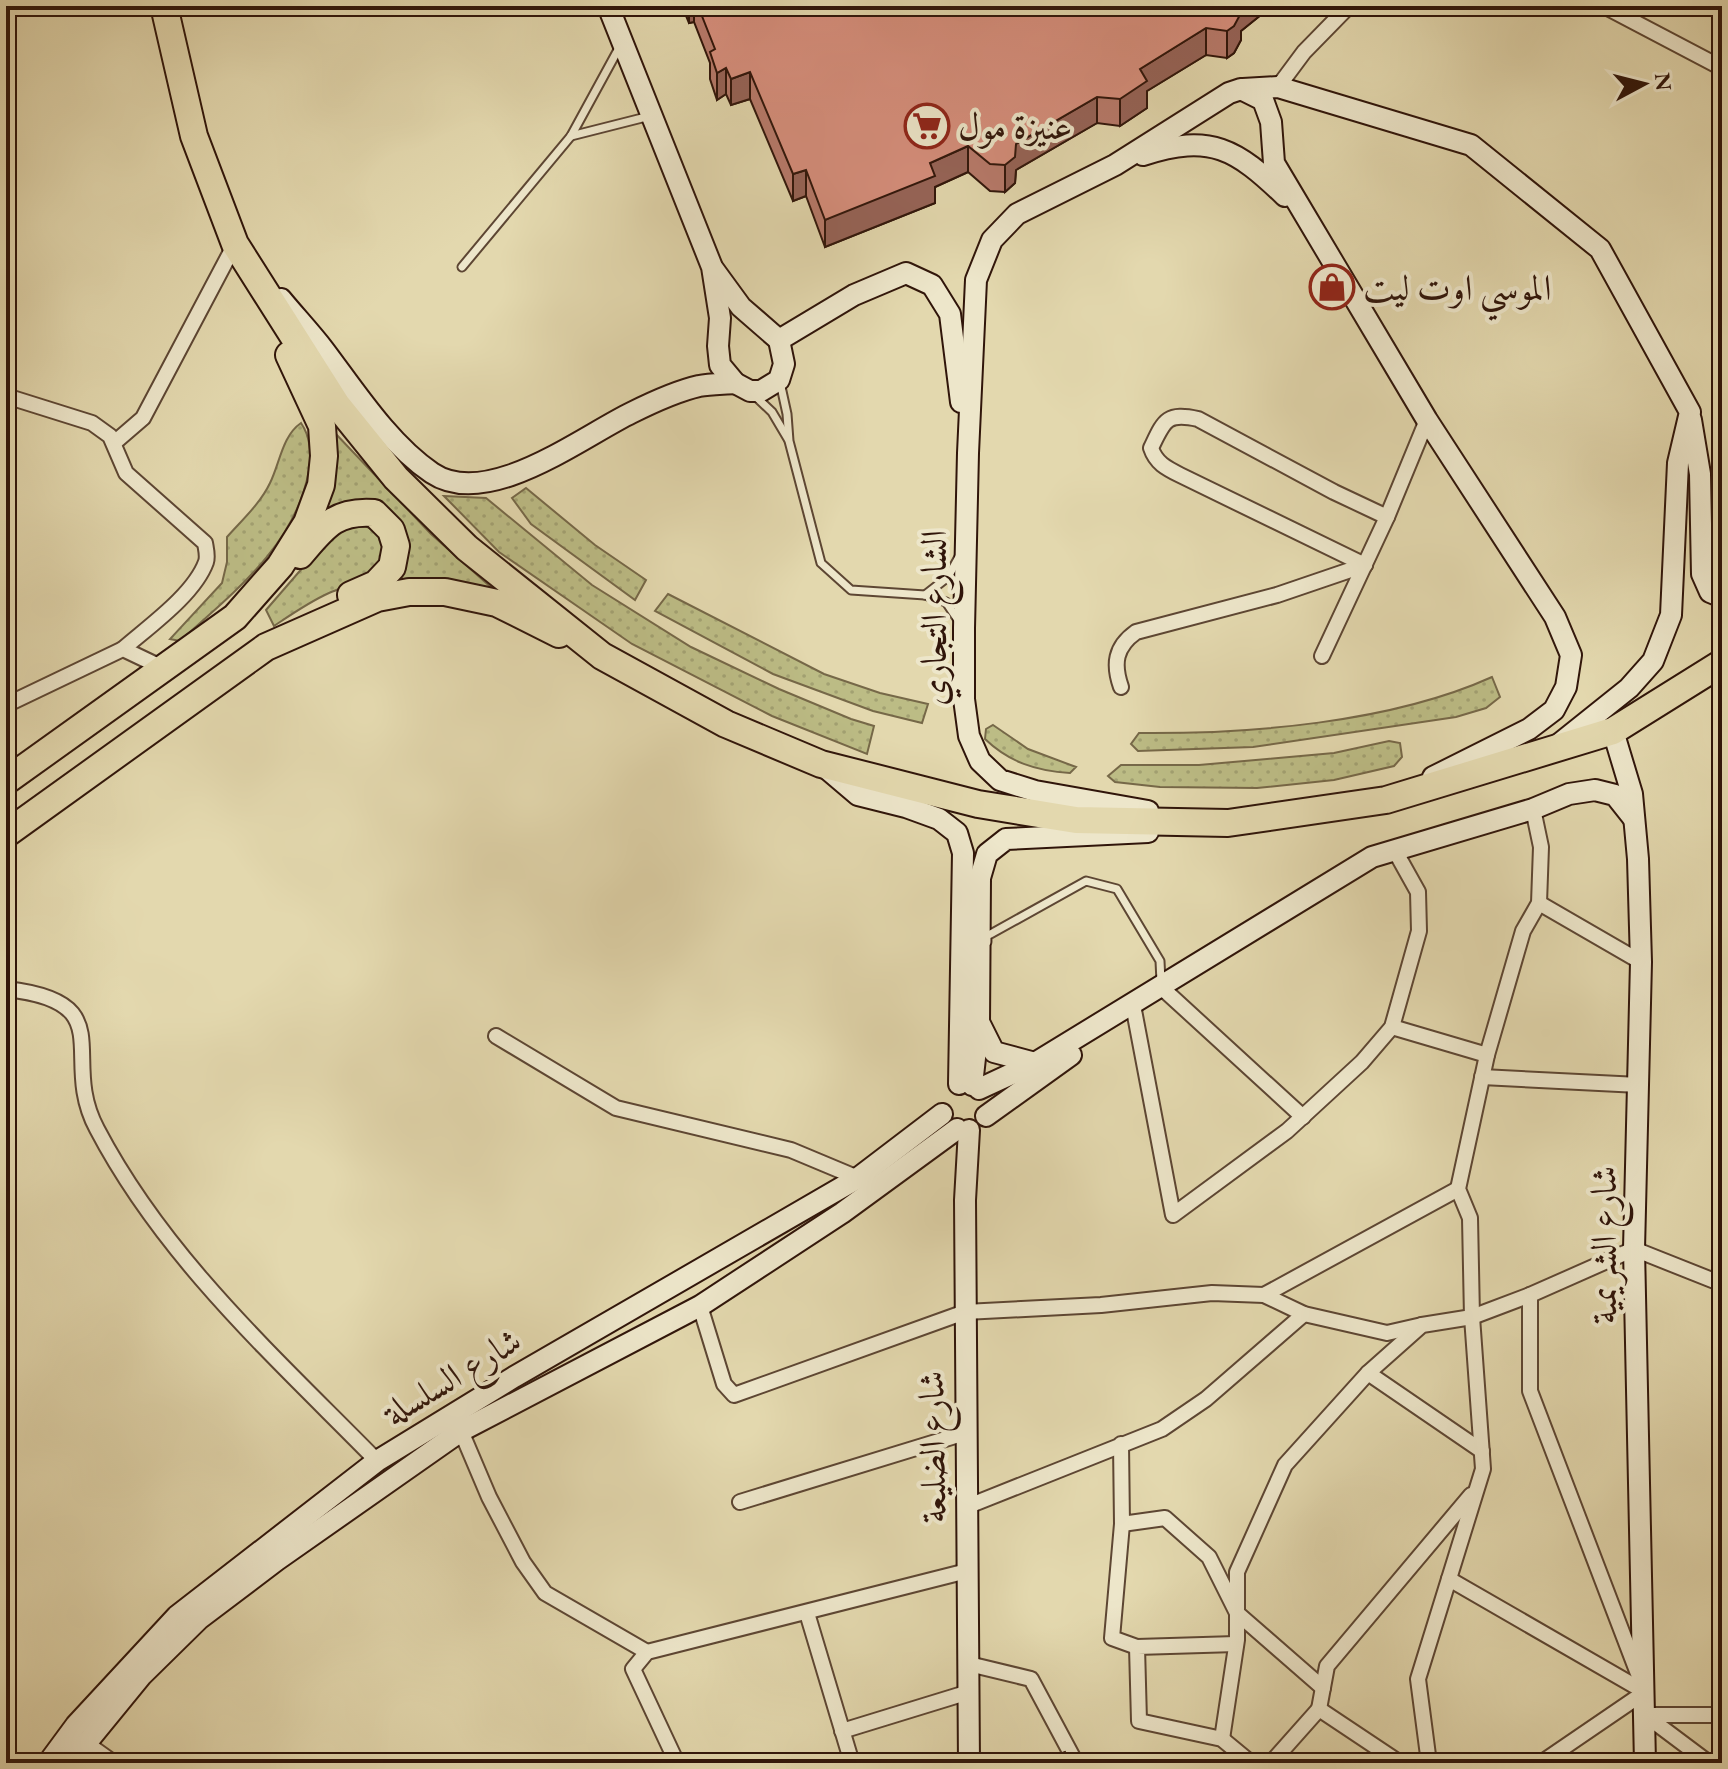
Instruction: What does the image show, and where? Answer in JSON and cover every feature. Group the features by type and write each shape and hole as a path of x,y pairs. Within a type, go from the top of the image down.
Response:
{"highway":[{"path":"164,6 194,136 235,244 322,426 324,456 321,485 307,523 280,566 235,617"},
{"path":"235,244 337,405 396,478 467,548 602,656"},
{"path":"6,781 165,669 269,590 335,518 354,512 374,513 391,530 396,546 392,567 376,584 315,610 6,834"},
{"path":"266,647 377,598 409,592 445,592 497,603 726,724 821,764 978,804 1076,820 1228,823 1386,800 1613,731 1722,663"}],"street":[{"path":"608,6 712,267 720,318 720,365 743,387"},
{"path":"1278,87 1304,52 1349,6"},
{"path":"1604,6 1722,68"},
{"path":"968,453 976,280 992,240 1017,214 1115,165 1229,93 1241,89 1278,87 1471,145 1600,249 1690,412 1700,474 1702,574 1710,592 1722,597"},
{"path":"1241,89 1263,100 1271,122 1274,163 1427,420 1555,617 1571,655 1566,687 1554,710 1529,729 1386,800"},
{"path":"1115,165 1163,149 1194,143 1221,149 1255,168 1303,212"},
{"path":"114,443 143,418 235,244 323,348 365,406 412,456 433,473 453,483 477,484 508,478 633,411 697,386 743,387 761,391 779,380 784,364 779,340 741,307 712,267"},
{"path":"779,340 854,295 906,273 932,285 950,314 968,453"},
{"path":"6,396 92,423 110,436 126,473 205,543 207,559 196,580 169,609 123,649 6,705"},
{"path":"1550,751 1629,688 1653,661 1671,615 1678,463 1690,412"},
{"path":"1365,565 1162,465 1151,448 1161,426 1170,417 1181,415 1198,419 1387,517"},
{"path":"1322,656 1387,517 1427,420"},
{"name":"الشارع التجاري","path":"968,453 964,699 969,736 980,761 1000,780 1035,791 1228,823"},
{"path":"1121,687 1115,660 1126,639 1136,632 1277,595 1365,565"},
{"path":"123,649 165,669"},
{"name":"شارع الشريمية","path":"1613,731 1632,794 1638,859 1641,962 1634,1249 1645,1763"},
{"path":"821,764 858,795 939,819 957,833 963,853 970,1086 987,1102 986,1116"},
{"path":"1133,1005 1081,1048 986,1116 982,1123 963,1130 948,1124 942,1114 944,1095 1035,1063 1372,857 1533,809 1569,794 1595,790 1615,795 1634,819"},
{"path":"1429,1763 1418,1679 1483,1469 1472,1317 1470,1218 1458,1189 1487,1055 1523,931 1539,903 1541,847 1533,809"},
{"path":"970,1086 978,1012 980,878 987,854 1006,839 1091,837 1228,823"},
{"path":"1133,1005 1173,1215 1303,1117 1362,1062 1392,1027 1419,931 1418,892 1394,849"},
{"path":"1539,903 1641,962"},
{"path":"1161,987 1303,1117"},
{"path":"6,989 30,991 57,1000 72,1010 80,1027 82,1072 88,1108 96,1128 143,1201 213,1294 377,1461"},
{"path":"978,1012 994,1052 1035,1063"},
{"path":"1392,1027 1487,1055"},
{"path":"496,1036 616,1108 791,1150 858,1178"},
{"path":"1482,1077 1639,1085"},
{"name":"شارع السلسلة","path":"48,1763 76,1725 177,1616 377,1461 514,1377 858,1178 942,1114"},
{"name":"شارع السلسلة","path":"70,1763 142,1675 199,1619 277,1560 461,1431 700,1306 963,1130"},
{"name":"شارع الضليعة","path":"963,1130 969,1763"},
{"path":"1264,1295 1458,1189"},
{"path":"700,1306 724,1384 734,1395 965,1312 1101,1305 1212,1293 1264,1295 1304,1314 1387,1333 1472,1317 1634,1249 1722,1284"},
{"path":"1530,1295 1530,1391 1645,1692"},
{"path":"966,1507 1162,1429 1206,1399 1304,1314"},
{"path":"1222,1739 1236,1644 1237,1572 1285,1465 1368,1373 1422,1325"},
{"path":"1368,1373 1482,1451"},
{"path":"461,1431 489,1497 523,1562 545,1593 647,1652"},
{"path":"740,1502 965,1433"},
{"path":"1121,1444 1122,1524 1112,1638 1137,1647 1236,1644"},
{"path":"1271,1763 1319,1709 1327,1666 1477,1487"},
{"path":"1122,1524 1165,1518 1209,1557 1237,1613 1323,1688"},
{"path":"677,1763 633,1669 647,1652 967,1571"},
{"path":"1449,1579 1645,1692"},
{"path":"807,1613 852,1763"},
{"path":"1137,1647 1139,1721 1222,1739 1251,1763"},
{"path":"969,1664 1031,1679 1076,1763"},
{"path":"842,1731 969,1692"},
{"path":"1541,1763 1645,1692"},
{"path":"1319,1709 1400,1763"},
{"path":"1645,1715 1722,1715"},
{"path":"1645,1715 1709,1763"},
{"path":"86,1743 114,1763"}],"lane":[{"path":"462,267 571,136 622,42"},
{"path":"571,136 651,115"},
{"path":"779,380 789,441 821,563 851,590 925,595 946,602 964,628"},
{"path":"743,387 772,412 789,441"},
{"path":"925,595 948,577 966,542"},
{"path":"978,1012 984,988 987,936 1086,881 1117,889 1160,961 1161,987"}],"green space":[{"path":"301,423 308,439 310,464 302,497 291,522 260,566 241,586 180,641 170,639 222,583 227,562 227,537 266,491 285,442"},
{"path":"334,432 431,534 493,589 390,582 408,542 401,525 384,505 362,500 349,503 321,519"},
{"path":"526,488 595,545 646,580 635,600 531,524 512,498"},
{"path":"444,496 486,498 592,585 691,647 779,689 874,726 867,754 772,716 632,644 499,552"},
{"path":"362,524 380,537 384,554 382,569 314,600 274,626 266,610 337,528"},
{"path":"668,594 824,674 880,693 928,704 922,723 873,711 773,674 655,611"},
{"path":"1492,677 1500,697 1486,708 1456,717 1253,747 1138,751 1131,744 1139,733 1272,728 1364,715 1452,693"},
{"path":"993,725 1028,749 1076,767 1070,773 1058,772 1013,759 985,739 986,729"},
{"path":"1389,741 1400,743 1402,757 1394,766 1334,780 1257,788 1160,787 1115,782 1108,776 1121,765 1199,765 1334,753"}],"building":[{"name":"عنيزة مول","path":"698,6 1239,6 1241,13 1234,26 1227,31 1206,28 1140,69 1147,81 1120,99 1097,97 1016,144 1015,157 1005,165 990,164 968,146 930,163 935,176 825,220 806,170 793,174 750,72 731,79 726,68 717,73 710,52 715,49"},
{"path":"1065,1752 1071,1763 1036,1763"}],"place":[{"name":"عنيزة مول","path":"927,126"},
{"name":"الموسي اوت ليت","path":"1332,287"}]}
